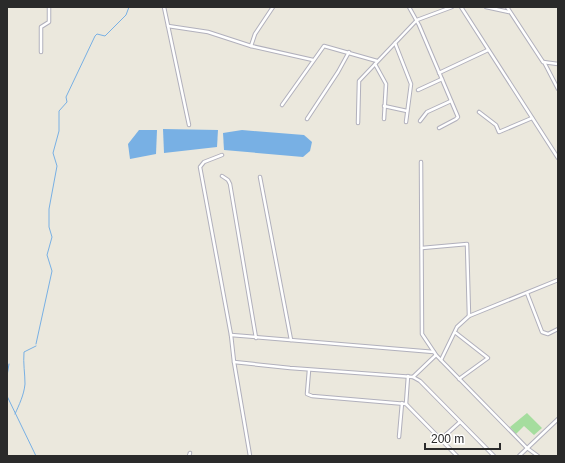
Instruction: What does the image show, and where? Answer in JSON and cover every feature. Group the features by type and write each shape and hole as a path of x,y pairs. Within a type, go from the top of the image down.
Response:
{"street":[{"path":"41,52 41,27 49,22 49,7"},
{"path":"164,7 189,125"},
{"path":"251,46 255,34 260,29 273,7"},
{"path":"409,7 417,20 457,118 439,128"},
{"path":"358,124 358,82 417,20 452,7"},
{"path":"461,7 558,158"},
{"path":"486,7 510,12"},
{"path":"507,7 543,62 558,89"},
{"path":"168,26 208,32 251,46 313,60"},
{"path":"395,43 411,84 406,122"},
{"path":"282,105 324,46 377,61"},
{"path":"439,73 488,50"},
{"path":"307,119 338,72 349,52"},
{"path":"543,62 558,64"},
{"path":"374,64 385,82 384,119"},
{"path":"418,90 442,79"},
{"path":"420,121 427,112 451,101"},
{"path":"384,106 407,111"},
{"path":"479,112 496,124 499,132 532,118"},
{"path":"222,155 204,162 200,167 231,335 234,362 250,456"},
{"path":"421,162 422,334 436,355 528,448 538,456"},
{"path":"222,176 230,184 256,338"},
{"path":"260,177 291,340"},
{"path":"422,248 467,244 469,316"},
{"path":"441,360 456,333 457,328 469,316 558,280"},
{"path":"527,293 542,332 548,334 558,329"},
{"path":"456,333 488,358 459,379"},
{"path":"231,335 434,352"},
{"path":"413,377 436,355"},
{"path":"234,362 309,370 413,377 420,381 494,456"},
{"path":"309,370 307,394 312,396 404,404 457,456"},
{"path":"398,437 408,376"},
{"path":"519,456 558,419"},
{"path":"440,440 460,422"}],"green space":[{"path":"527,413 542,428 534,435 524,426 516,434 510,427"}],"water":[{"path":"163,129 218,130 217,147 164,153"},
{"path":"139,130 157,130 156,154 130,159 128,144"},
{"path":"242,130 304,135 312,142 310,151 303,157 224,150 223,133"}],"waterway":[{"path":"36,344 52,271 47,255 52,237 49,227 49,209 57,166 53,153 59,131 59,111 67,102 66,97 95,36 97,34 105,36 126,15 129,7"},
{"path":"15,414 21,400 25,384 24,352 36,346"},
{"path":"7,376 9,364"},
{"path":"7,396 36,456"}]}
